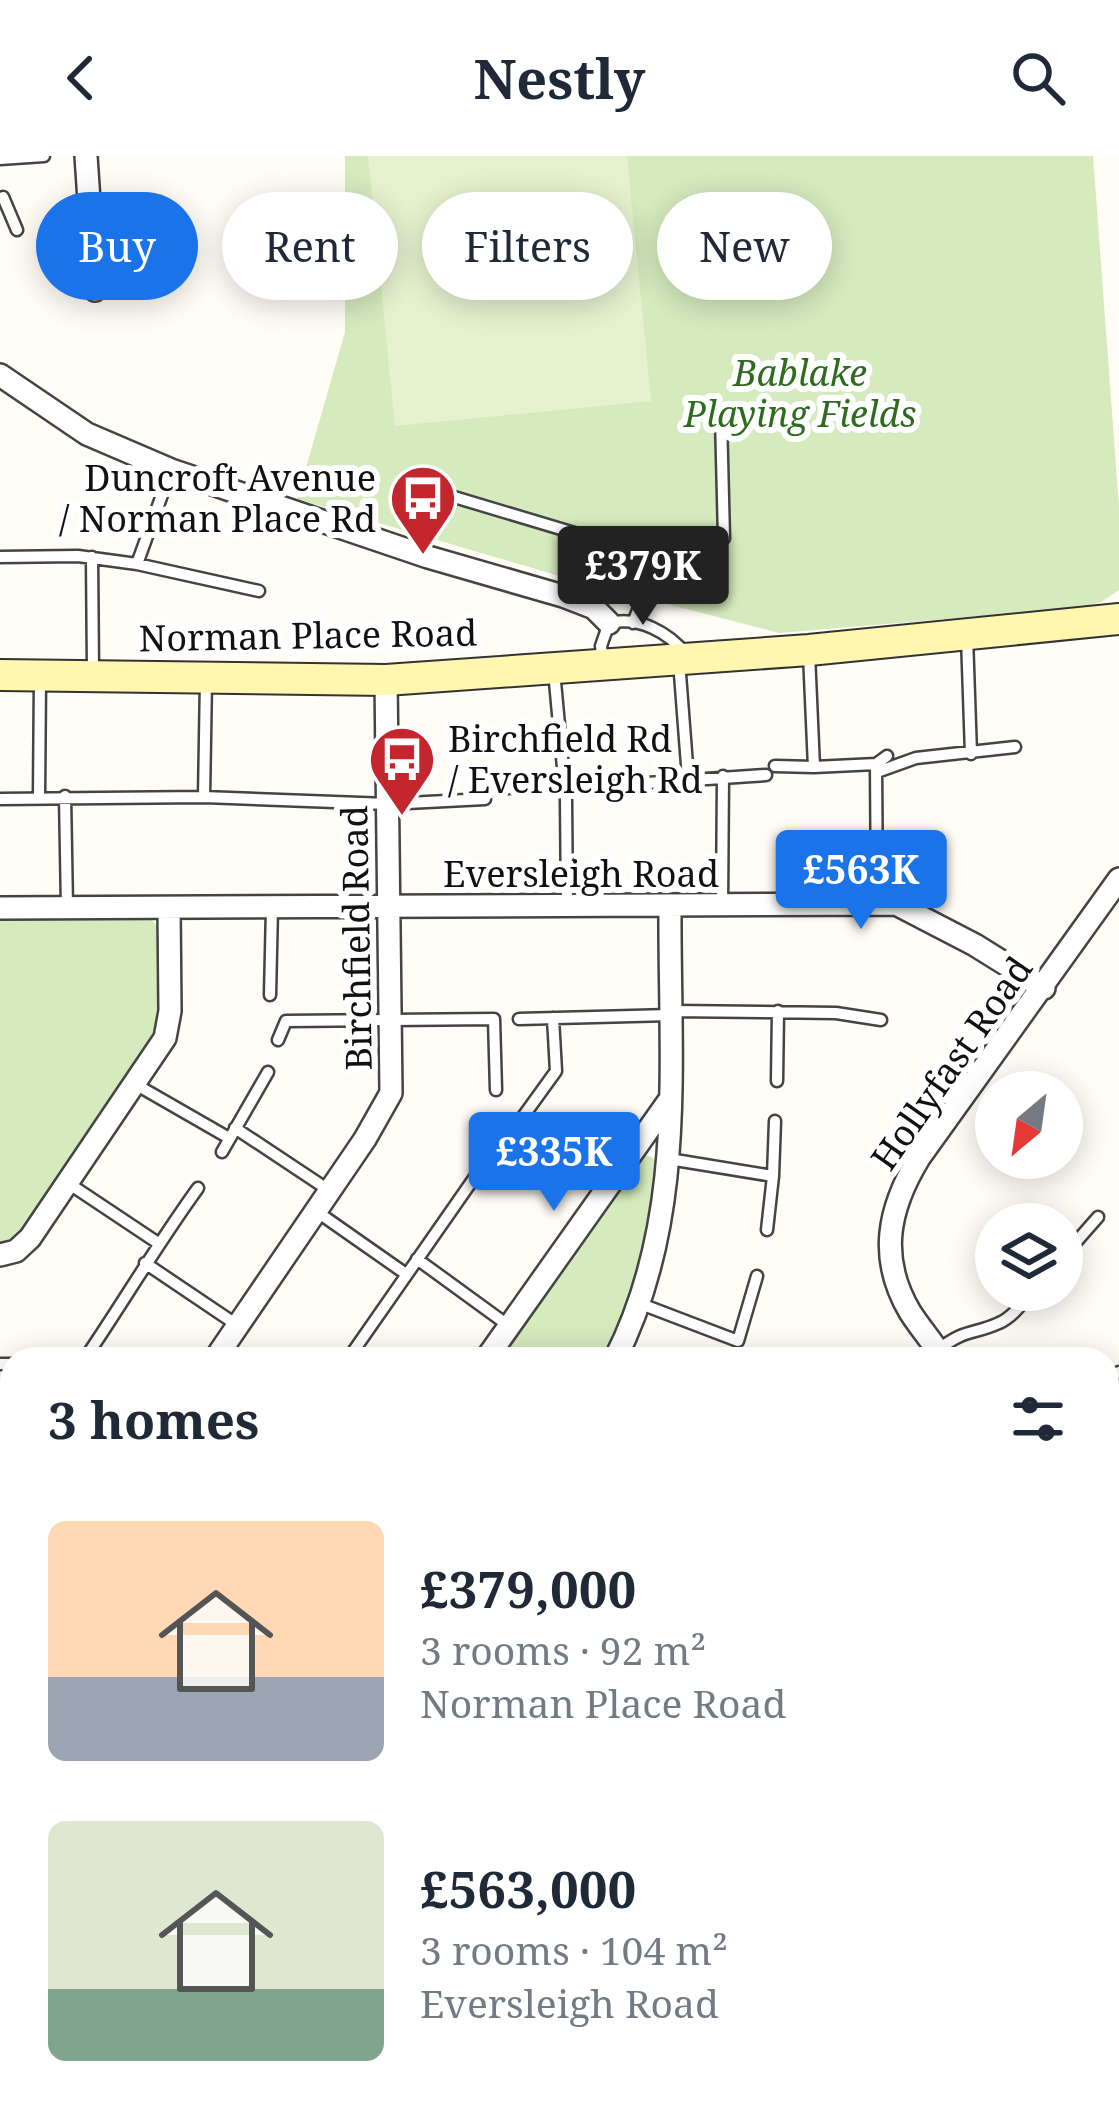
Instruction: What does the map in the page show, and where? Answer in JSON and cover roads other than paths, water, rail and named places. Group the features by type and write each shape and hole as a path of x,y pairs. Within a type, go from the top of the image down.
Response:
{"street":[{"path":"86,156 89,192"},
{"path":"0,375 87,434 171,470 428,557 563,596 595,608 609,623"},
{"name":"Norman Place Road","path":"0,675 386,680 809,650 1119,620"},
{"name":"Birchfield Road","path":"222,1347 385,1109 391,1093 386,680"},
{"name":"Hollyfast Road","path":"935,1347 897,1290 888,1243 897,1199 919,1158 1119,878"},
{"name":"Eversleigh Road","path":"0,908 906,906 1043,988"},
{"path":"621,1347 641,1304 665,1209 670,907"},
{"path":"0,1255 24,1246 168,1030 169,908"},
{"path":"493,1347 669,1101"}],"lane":[{"path":"0,159 44,156"},
{"path":"3,203 17,230"},
{"path":"404,482 658,559 691,558 724,538 722,418"},
{"path":"137,564 171,470"},
{"path":"0,556 92,557 259,591"},
{"path":"92,557 93,675"},
{"path":"633,623 658,559"},
{"path":"603,664 601,646 609,623 633,623 674,639 684,658 688,778"},
{"path":"967,636 971,754"},
{"path":"809,650 814,766"},
{"path":"554,668 567,906"},
{"path":"39,796 40,676"},
{"path":"204,797 206,677"},
{"path":"647,783 880,764 1016,747"},
{"path":"877,904 880,764"},
{"path":"722,906 723,776"},
{"path":"0,799 204,797 388,804 608,783"},
{"path":"65,796 67,908"},
{"path":"270,994 272,908"},
{"path":"777,1081 778,1011"},
{"path":"519,1019 778,1011 836,1012 881,1020"},
{"path":"278,1040 286,1021 494,1018 496,1090"},
{"path":"517,1125 556,1070 553,1018"},
{"path":"222,1152 268,1072"},
{"path":"135,1084 232,1133 330,1191"},
{"path":"767,1230 776,1121"},
{"path":"669,1159 773,1176"},
{"path":"356,1347 478,1171"},
{"path":"68,1183 158,1243"},
{"path":"92,1347 198,1188"},
{"path":"316,1211 406,1274"},
{"path":"1083,1234 1098,1217"},
{"path":"417,1259 509,1325"},
{"path":"145,1263 237,1325"},
{"path":"641,1304 738,1341 757,1276"},
{"path":"947,1347 955,1337 975,1328 993,1327 1015,1311"}],"place":[{"name":"Duncroft Avenue / Norman Place Rd","path":"423,557"},
{"name":"Birchfield Rd / Eversleigh Rd","path":"402,818"}],"park label":[{"name":"Bablake Playing Fields","path":"800,392"}]}
